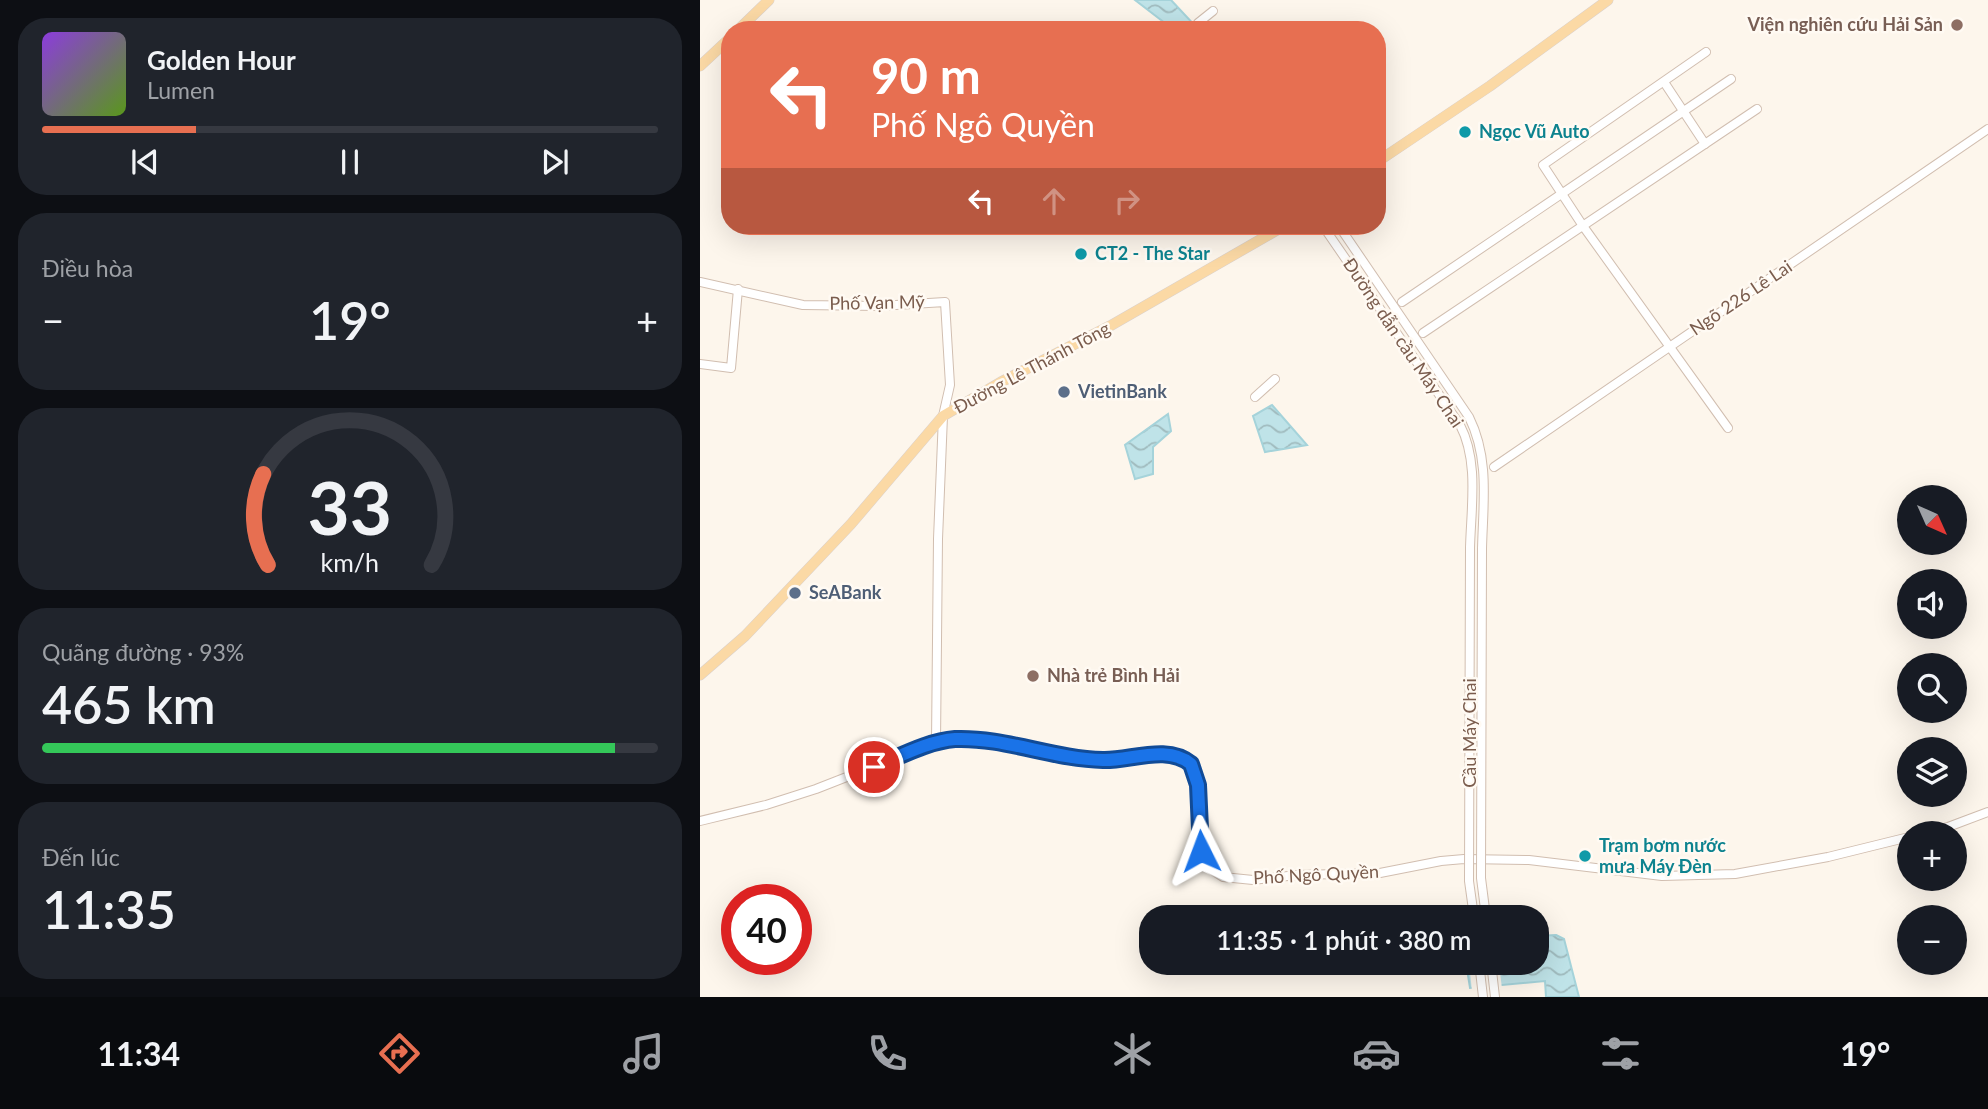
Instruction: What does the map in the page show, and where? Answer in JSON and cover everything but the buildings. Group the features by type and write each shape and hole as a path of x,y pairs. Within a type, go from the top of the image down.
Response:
{"main road":[{"path":"747,21 769,0"},
{"path":"1386,156 1490,86 1608,0"},
{"path":"700,66 721,46"},
{"name":"Đường Lê Thánh Tông","path":"700,675 745,636 832,543 943,416 1001,382 1110,327 1268,235"}],"street":[{"path":"1200,21 1213,11"},
{"path":"1706,52 1543,165 1583,226 1728,428"},
{"path":"1402,302 1731,79"},
{"path":"1664,82 1705,144"},
{"path":"1423,333 1757,109"},
{"name":"Ngõ 226 Lê Lai","path":"1494,467 1988,129"},
{"name":"Đường dẫn cầu Máy Chai","path":"1330,235 1469,441 1470,548"},
{"name":"Đường dẫn cầu Máy Chai","path":"1345,235 1469,417 1478,435 1484,471 1482,549"},
{"name":"Phố Vạn Mỹ","path":"700,282 803,304 879,306 945,302 950,385 943,416 938,539 936,742"},
{"path":"700,363 731,368 738,289"},
{"path":"1255,397 1275,379"},
{"name":"Cầu Máy Chai","path":"1470,548 1469,881 1472,905"},
{"name":"Cầu Máy Chai","path":"1482,549 1481,878 1484,905"},
{"name":"Phố Ngô Quyền","path":"700,821 816,789 936,742 954,739 1100,760 1132,756 1173,756 1186,760 1193,767 1198,785 1201,844 1205,860 1209,868 1223,877 1252,880 1297,875 1380,873 1464,859 1529,860 1662,876 1735,874 1897,841"},
{"path":"1964,821 1988,812"},
{"path":"1480,975 1483,997"},
{"path":"1492,975 1495,997"}],"water":[{"path":"1135,0 1171,0 1191,21 1162,21"},
{"path":"1272,405 1307,445 1265,452 1253,416"},
{"path":"1168,414 1171,431 1153,447 1153,474 1135,479 1125,445"},
{"path":"1549,935 1564,939 1579,997 1546,997 1545,981 1470,988 1468,975 1549,975"}],"pier":[{"path":"1470,975 1500,975 1502,989 1472,991"}],"place":[{"name":"Viện nghiên cứu Hải Sản","path":"1957,25"},
{"name":"Ngọc Vũ Auto","path":"1465,132"},
{"name":"CT2 - The Star","path":"1081,254"},
{"name":"VietinBank","path":"1064,392"},
{"name":"SeABank","path":"795,593"},
{"name":"Nhà trẻ Bình Hải","path":"1033,676"},
{"name":"Trạm bơm nước mưa Máy Đèn","path":"1585,856"}],"route":[{"path":"874,767 936,742 954,739 990,742 1056,755 1100,760 1132,756 1181,758 1193,767 1198,785 1201,851"}]}
